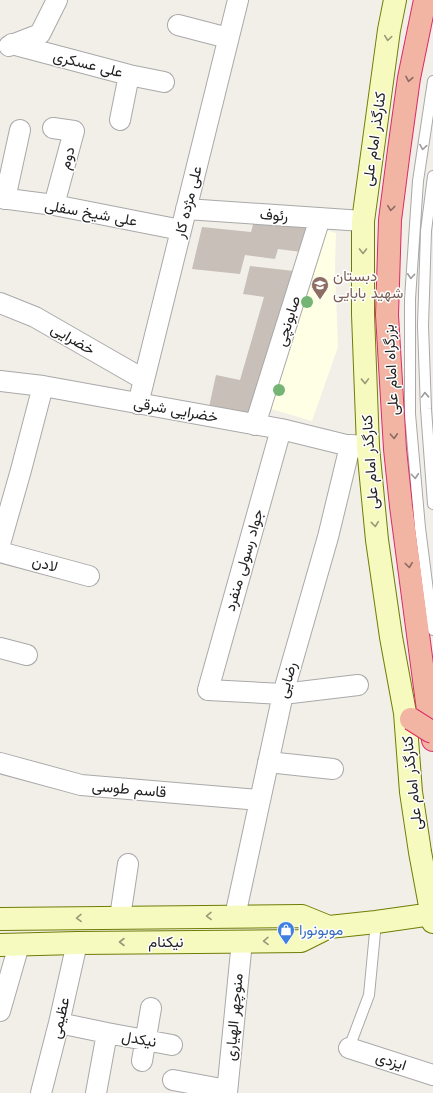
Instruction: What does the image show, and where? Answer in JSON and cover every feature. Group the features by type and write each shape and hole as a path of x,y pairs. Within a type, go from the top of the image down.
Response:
{"highway":[{"name":"بزرگراه امام علی","path":"425,0 409,78 391,212 388,315 396,456 433,740"},
{"path":"408,716 433,732"}],"main road":[{"name":"کنارگذر امام علی","path":"395,0 389,30 363,221 363,314 359,446 377,540 391,637 408,716 411,792 432,916"},
{"name":"نیکنام","path":"0,919 302,916 329,927"},
{"name":"نیکنام","path":"9,945 301,941 329,927 432,916"}],"street":[{"path":"6,47 40,34 57,0"},
{"name":"علی مژده کار","path":"138,404 238,0"},
{"path":"178,25 228,38"},
{"name":"علی عسکری","path":"6,47 164,82"},
{"path":"120,120 129,75"},
{"name":"دوم","path":"53,128 74,131 54,205"},
{"path":"3,199 20,130"},
{"name":"علی شیخ سفلی","path":"3,199 54,205 181,230"},
{"name":"رئوف","path":"186,209 363,221"},
{"name":"صابونچی","path":"256,425 320,218"},
{"name":"خضرایی","path":"0,303 34,317 143,379"},
{"name":"خضرایی شرقی","path":"0,381 43,386 281,429 359,446"},
{"path":"0,544 22,470 43,386"},
{"name":"جواد رسولی منفرد","path":"281,429 208,690 283,694"},
{"name":"رضایی","path":"235,916 283,694 328,537 359,446"},
{"name":"لادن","path":"0,552 89,576"},
{"path":"0,648 27,656"},
{"path":"283,694 358,685"},
{"path":"268,762 333,769"},
{"name":"قاسم طوسی","path":"0,763 81,785 260,800"},
{"path":"120,917 128,864"},
{"name":"منوچهر الهیاری","path":"227,1091 242,941"},
{"name":"عظیمی","path":"41,1093 77,943"},
{"path":"0,1011 9,945"},
{"path":"142,1061 152,1008"},
{"name":"نیکدل","path":"59,1023 172,1045"},
{"name":"نیکدل","path":"96,1093 107,1033"},
{"name":"ایزدی","path":"349,1048 433,1074"},
{"path":"173,1080 227,1091"}],"lane":[{"path":"433,81 418,181 410,299 410,414 420,528 433,630"},
{"path":"433,176 426,231 423,326 426,409 433,504"},
{"path":"349,1048 369,994 376,922"}],"shaded area":[{"name":"دبستان شهید بابایی","path":"325,230 336,233 335,267 338,347 312,421 268,408"}],"building":[{"path":"254,221 307,226 301,252 278,249 275,259 245,255 240,274 192,269 202,227 251,232"},
{"path":"250,266 294,271 250,417 209,407 216,375 240,380 254,332 264,297 243,294"}],"place":[{"name":"دبستان شهید بابایی","path":"320,300"},
{"name":"موبونورا","path":"286,945"}]}
